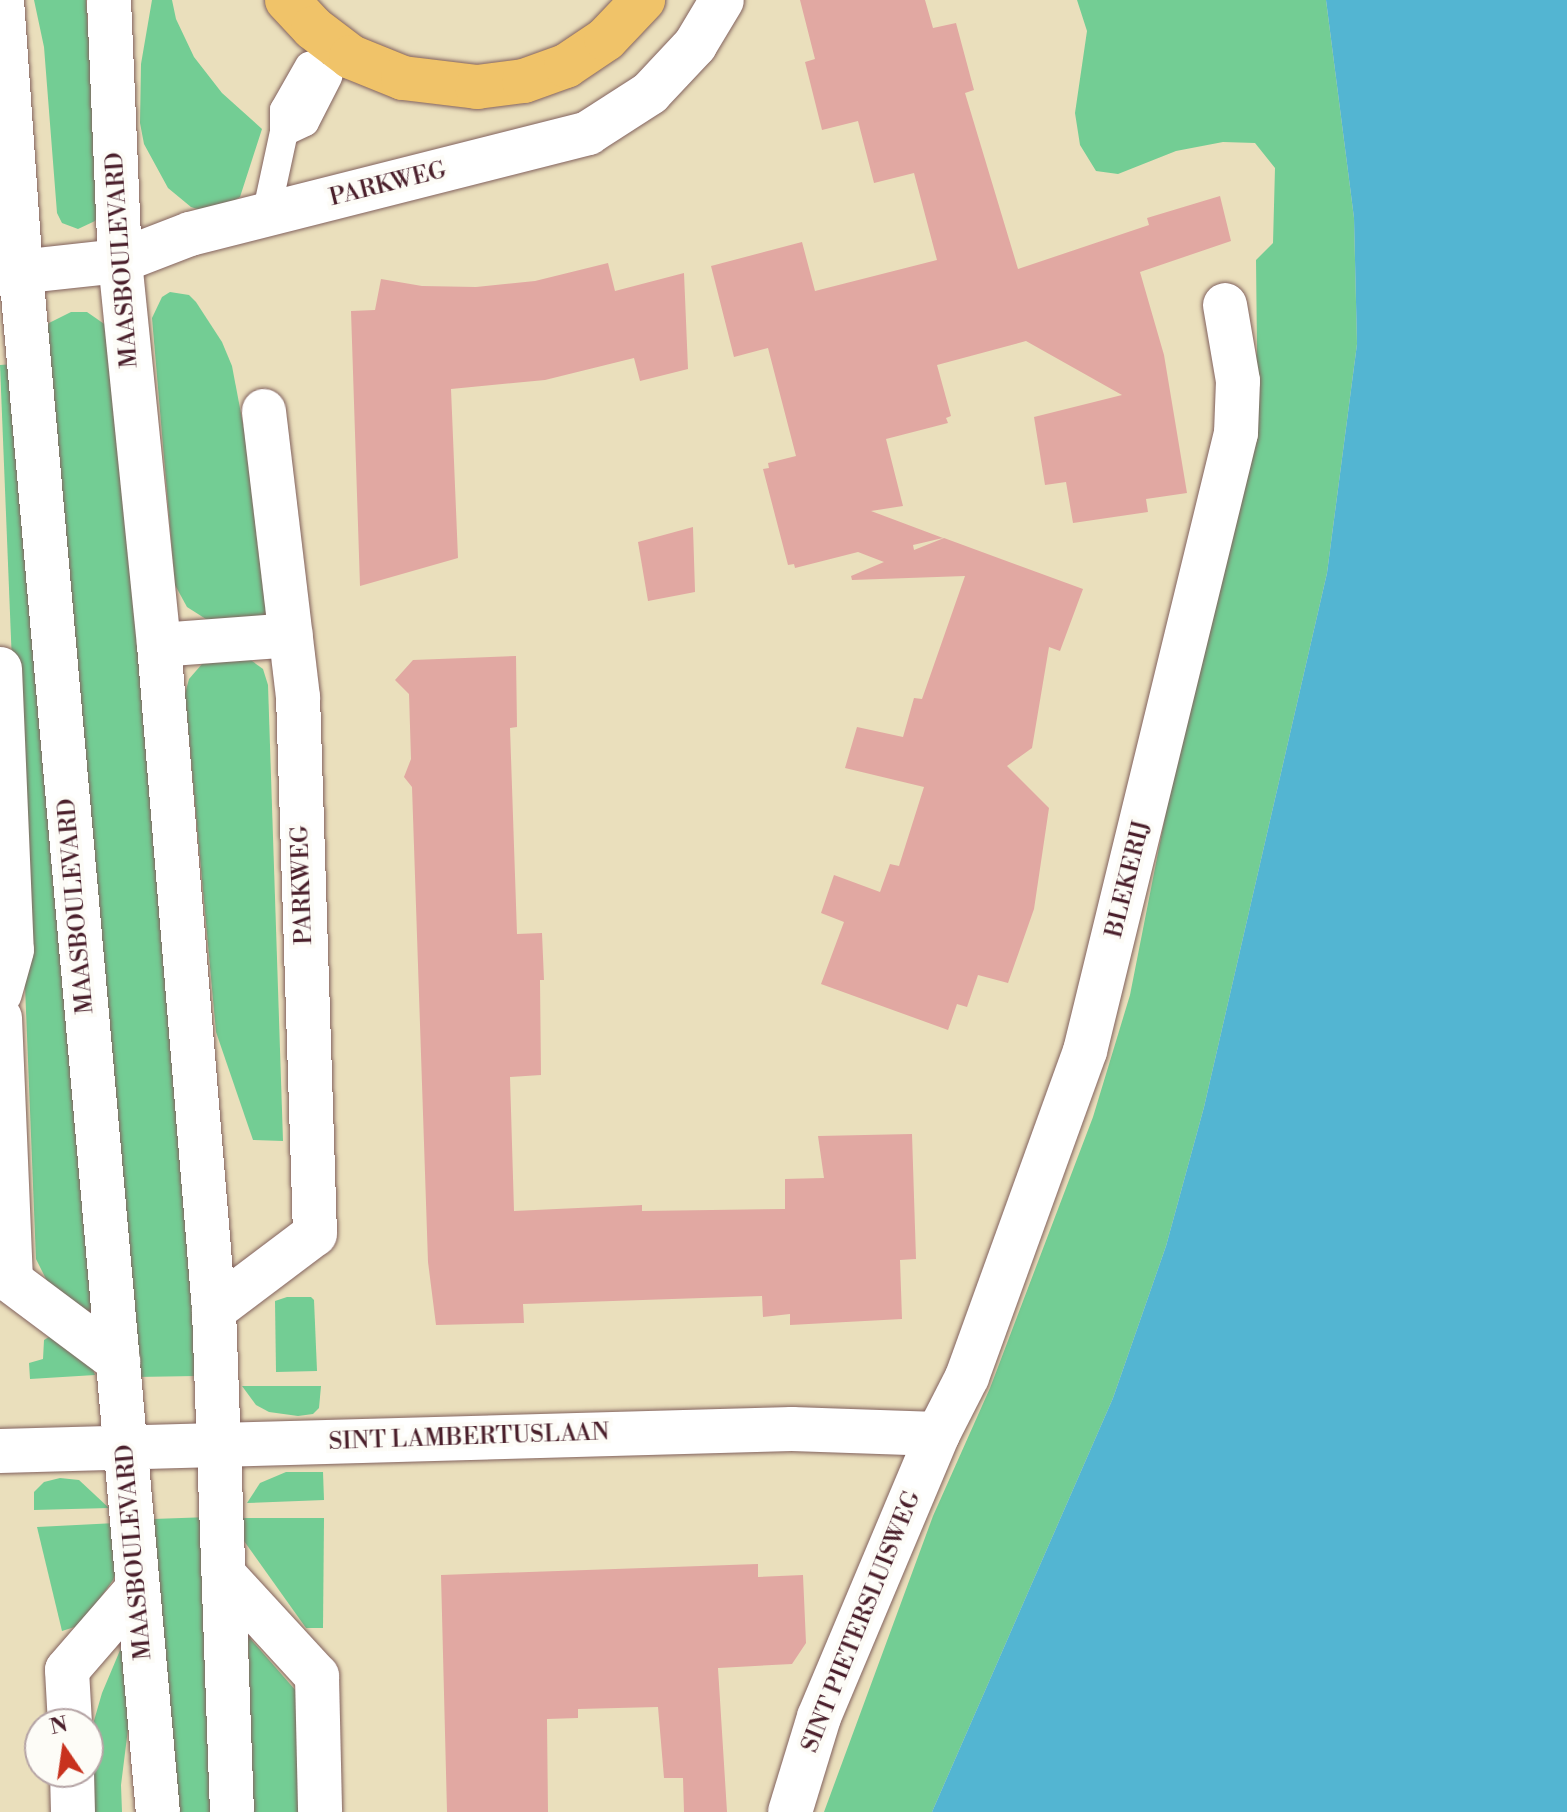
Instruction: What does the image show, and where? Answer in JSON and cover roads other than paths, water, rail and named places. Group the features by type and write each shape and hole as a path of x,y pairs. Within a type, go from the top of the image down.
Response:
{"main road":[{"path":"287,0 313,28 329,67 431,84 477,87 524,81 566,66 587,54 623,24 643,0"}],"street":[{"name":"MAASBOULEVARD","path":"2,0 10,273 118,1361 158,1812"},
{"name":"MAASBOULEVARD","path":"109,0 120,261 159,645 214,1310 232,1812"},
{"name":"PARKWEG","path":"10,273 120,261 190,234 588,133 650,93 695,45 722,0"},
{"name":"BLEKERIJ","path":"938,1434 967,1377 1085,1051 1112,945 1236,433 1238,381 1225,305"},
{"name":"PARKWEG","path":"214,1310 315,1234 298,697 264,411"},
{"path":"159,645 291,635"},
{"path":"0,669 12,950 0,993"},
{"path":"0,1018 11,1281 118,1361"},
{"name":"SINT LAMBERTUSLAAN","path":"0,1451 792,1429 938,1434"},
{"name":"SINT PIETERSLUISWEG","path":"790,1812 819,1717 938,1434"},
{"path":"225,1576 317,1676 320,1812"},
{"path":"69,1708 67,1670 138,1588"},
{"path":"72,1788 73,1812"}],"lane":[{"path":"266,215 274,163 284,132 284,110 329,67"}],"water":[{"path":"1326,0 1567,0 1567,1812 932,1812 1113,1398 1166,1246 1204,1107 1327,573 1357,344 1354,218"}]}
